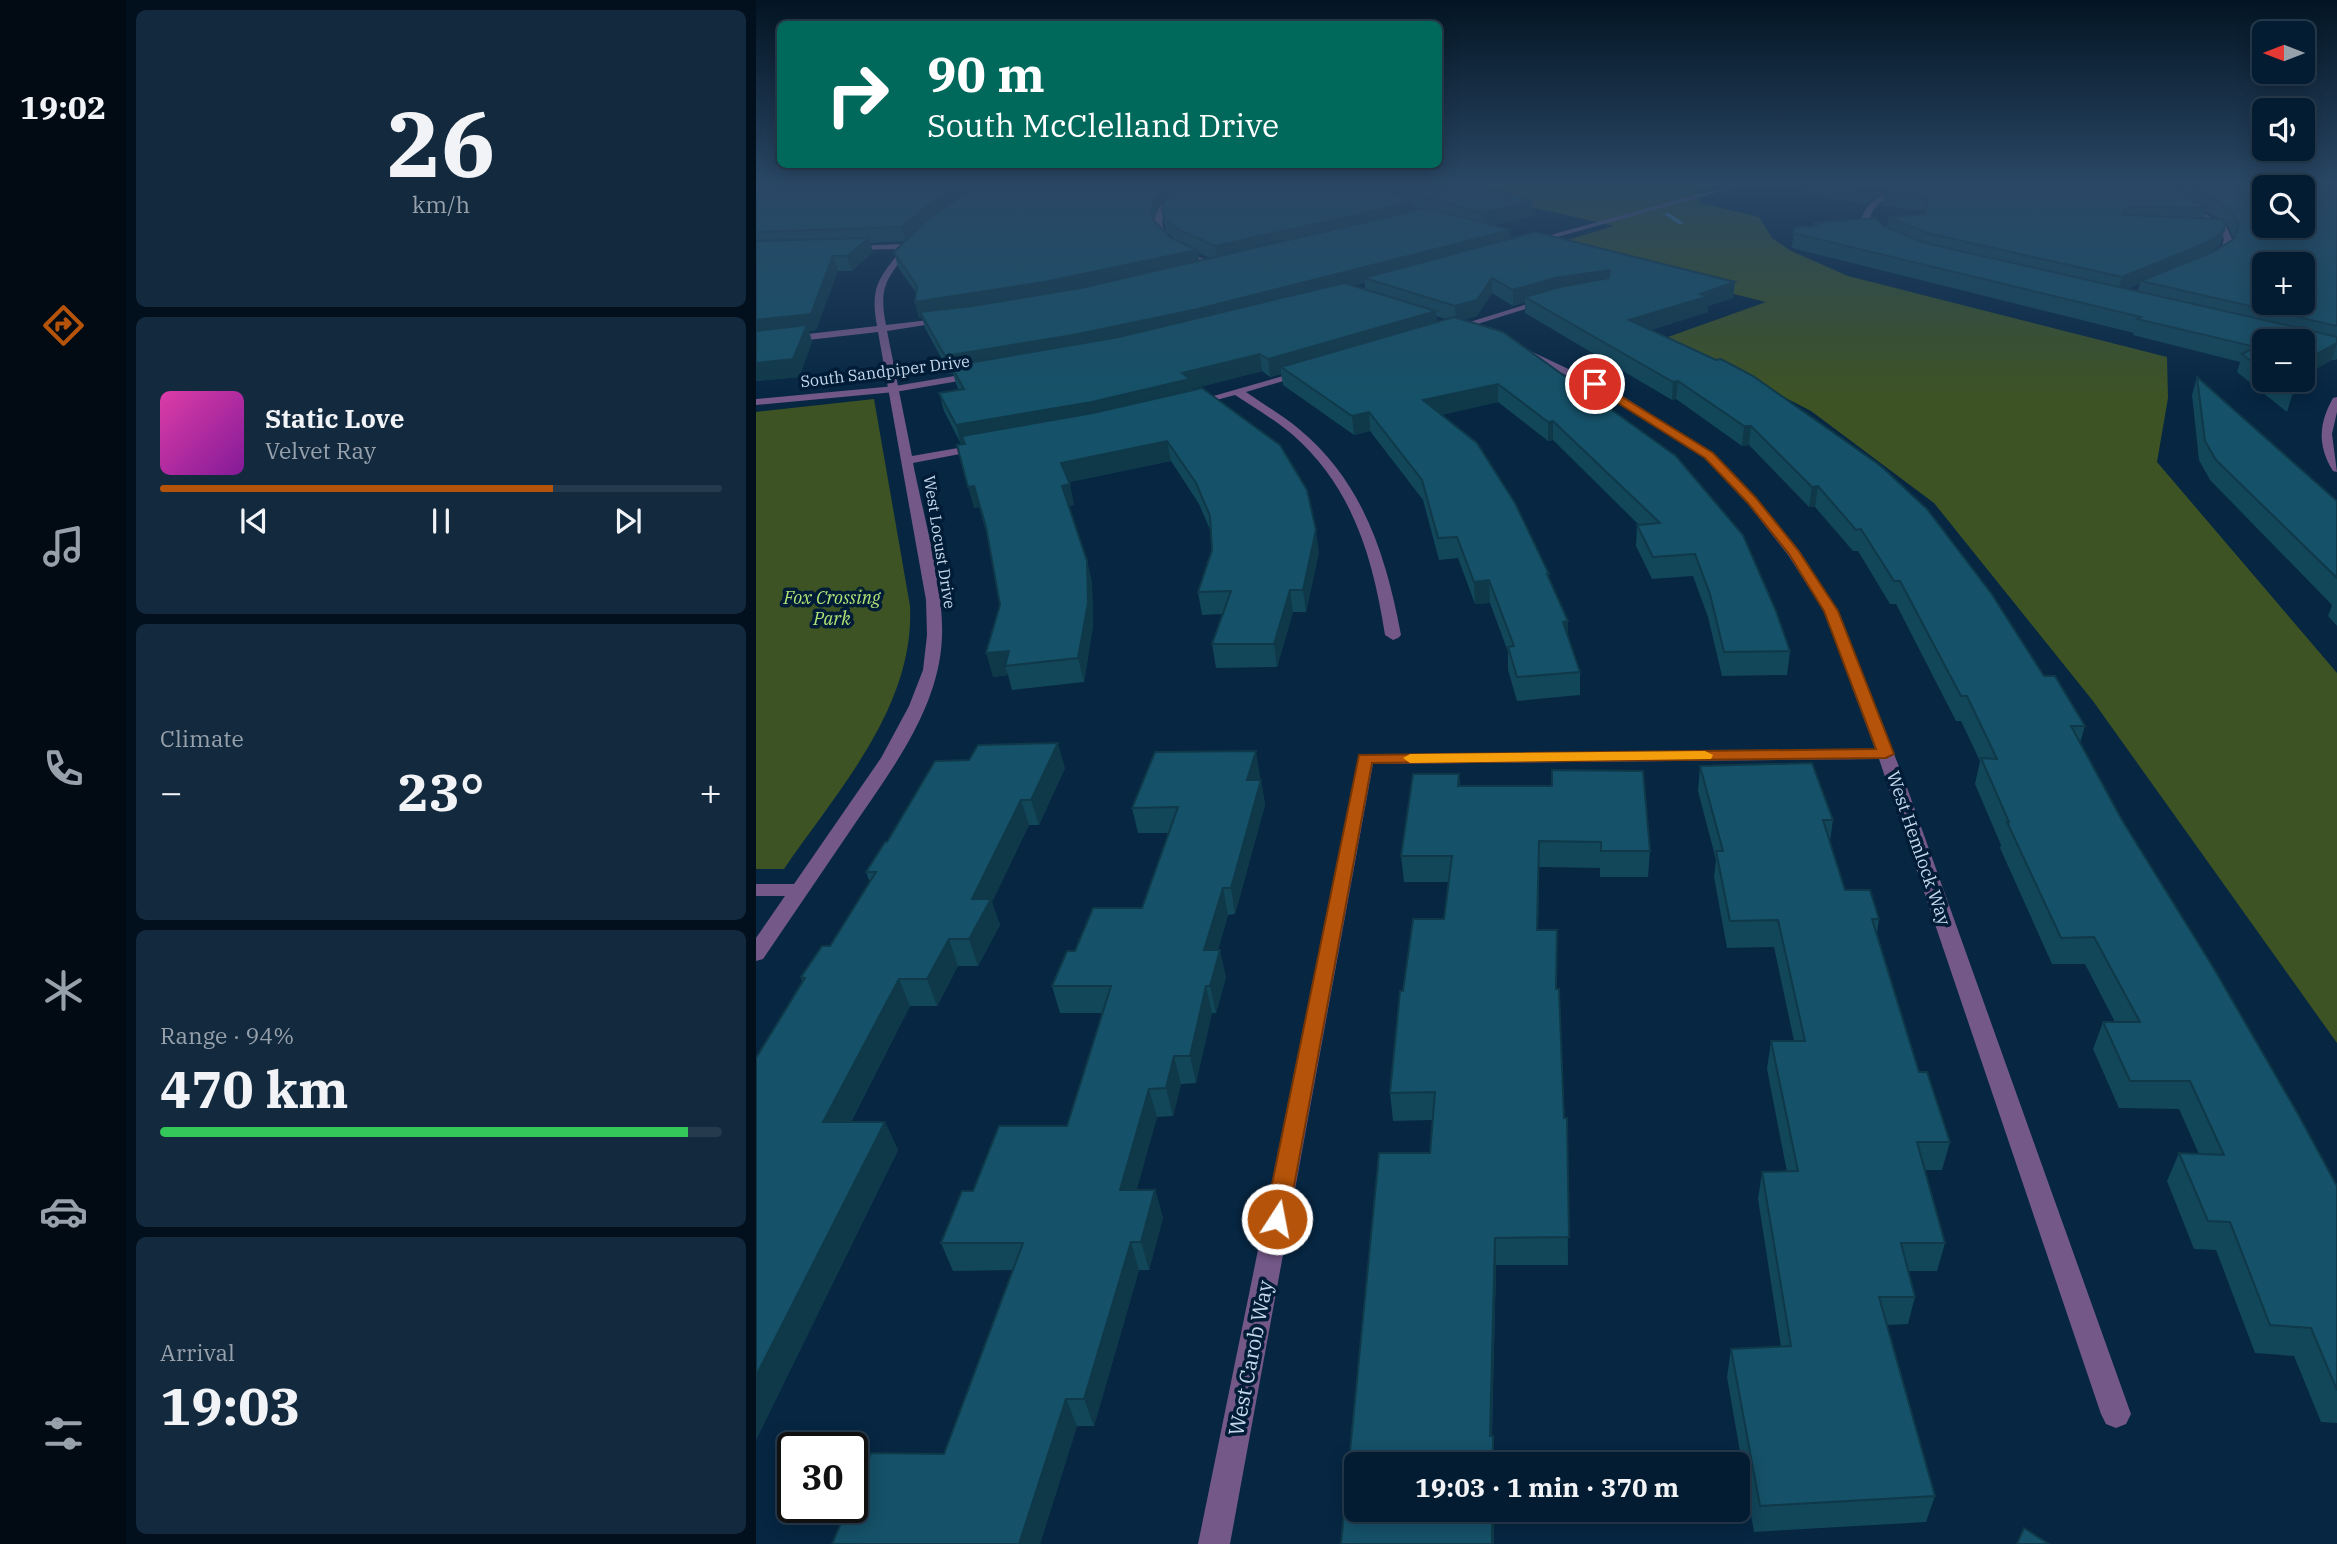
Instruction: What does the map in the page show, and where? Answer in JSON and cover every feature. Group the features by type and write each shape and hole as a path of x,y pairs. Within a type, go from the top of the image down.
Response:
{"street":[{"name":"West Locust Drive","path":"756,954 890,758 917,706 930,670 935,635 933,600 909,460 877,303 883,278 902,254"},
{"path":"1186,254 1216,267"},
{"path":"2206,262 2217,254"},
{"path":"1203,270 1230,263"},
{"path":"1457,327 1558,298"},
{"path":"756,344 951,320"},
{"path":"1436,326 1457,327 1482,336"},
{"name":"West Hemlock Way","path":"1504,344 1581,378 1658,422 1709,456 1752,500 1794,553 1831,611 1886,754 2116,1414"},
{"path":"1178,406 1314,370"},
{"name":"South Sandpiper Drive","path":"756,402 895,389 985,374"},
{"path":"1238,392 1296,432 1351,494 1367,526 1380,565 1393,635"},
{"path":"2337,400 2325,427 2330,456 2337,468"},
{"path":"909,460 990,445"},
{"name":"West Carob Way","path":"1214,1544 1365,759 1886,754"},
{"path":"756,890 800,890"}],"green space":[{"path":"1572,254 1798,254 1848,276 2167,357 2168,398 2157,462 2337,673 2337,1043 2093,701 1934,503 1811,411 1668,337 1766,302"},
{"name":"Fox Crossing Park","path":"874,399 910,606 908,643 900,679 869,746 784,869 756,869 756,412"}],"building":[{"path":"756,254 849,254 833,256 811,314 756,320"},
{"path":"895,254 1178,254 1044,282 915,302 917,286"},
{"path":"1228,254 1416,254 1198,309 1073,335 945,356 920,312 1081,288"},
{"path":"1453,254 1623,254 1735,282 1700,294 1709,296 1629,320 1716,360 1721,359 1753,376 1881,466 1927,509 1991,593 2044,676 2055,676 2085,726 2071,726 2122,820 2213,967 2337,1186 2337,1390 2311,1328 2270,1325 2230,1222 2208,1221 2179,1153 2224,1155 2190,1081 2130,1081 2103,1022 2140,1022 2094,937 2061,938 2007,822 1981,758 1997,759 1967,696 1961,696 1900,581 1894,581 1861,529 1856,530 1818,486 1812,487 1751,426 1744,426 1678,381 1673,382 1525,297 1609,278 1610,270 1555,278 1513,290 1492,278 1477,300 1455,306 1364,278"},
{"path":"1880,254 1974,254 2307,329 2252,329 2252,346 2137,319 2141,317"},
{"path":"2020,254 2179,254 2122,277"},
{"path":"2207,254 2252,254 2252,306 2141,281"},
{"path":"2315,254 2337,254 2337,326 2289,315 2315,315"},
{"path":"1344,283 1436,311 1268,359 1260,354 1182,373 1190,379 1092,402 956,425 939,393 964,389 951,366 1119,337"},
{"path":"1454,317 1503,332 1676,456 1743,535 1790,651 1724,652 1710,594 1695,554 1653,557 1637,525 1660,523 1553,421 1548,422 1498,384 1423,400 1477,443 1515,503 1568,621 1563,622 1580,672 1517,677 1508,647 1514,646 1489,580 1474,582 1457,537 1438,538 1422,480 1369,412 1352,416 1281,367"},
{"path":"807,325 793,359 756,363 756,331"},
{"path":"2315,332 2337,337 2337,343 2315,355"},
{"path":"2252,349 2252,362 2242,354"},
{"path":"2197,377 2337,501 2337,578 2216,460 2205,441"},
{"path":"1202,388 1280,445 1307,490 1316,530 1303,590 1290,590 1274,644 1212,644 1231,591 1198,592 1212,550 1210,516 1196,483 1167,441 1061,463 1070,484 1062,486 1087,561 1088,603 1078,658 1005,666 1009,651 986,653 1000,605 986,527 974,486 968,487 957,445 965,444 962,436 1093,413"},
{"path":"1058,743 1031,800 1021,800 972,899 991,899 969,939 949,939 927,979 899,979 823,1122 885,1122 756,1376 756,1058 805,978 801,977 822,946 830,946 876,872 866,872 935,761 969,760 978,745"},
{"path":"1256,751 1247,780 1261,780 1231,888 1223,888 1204,950 1220,950 1210,986 1206,986 1190,1056 1174,1056 1166,1088 1149,1089 1120,1190 1155,1190 1141,1242 1131,1242 1084,1399 1066,1399 1019,1544 832,1544 841,1523 868,1523 868,1460 871,1453 944,1454 1023,1243 941,1243 962,1191 973,1191 999,1126 1067,1126 1111,986 1052,986 1067,951 1075,951 1093,908 1142,908 1178,807 1132,808 1155,752"},
{"path":"1812,763 1833,820 1823,820 1845,890 1870,890 1879,919 1872,919 1919,1072 1927,1072 1950,1142 1917,1142 1945,1243 1901,1243 1915,1297 1879,1297 1935,1496 1760,1506 1731,1349 1791,1346 1762,1172 1798,1171 1771,1041 1805,1041 1778,920 1730,921 1716,851 1723,851 1700,766"},
{"path":"1552,770 1643,771 1650,851 1601,851 1601,842 1539,841 1537,930 1557,930 1556,989 1559,989 1564,1118 1567,1118 1569,1237 1495,1238 1490,1436 1493,1436 1493,1452 1350,1452 1379,1153 1430,1153 1435,1092 1390,1093 1400,991 1403,991 1413,919 1444,919 1452,856 1401,856 1413,774 1459,774 1458,786 1552,786"},
{"path":"1344,1513 1344,1522 1492,1522 1492,1544 1341,1544"},
{"path":"2024,1528 2049,1544 2017,1544"}],"slow traffic":[{"path":"1410,758 1705,755"}],"route":[{"path":"1277,1219 1365,759 1886,754 1831,611 1794,553 1752,500 1709,456 1595,384"}]}
